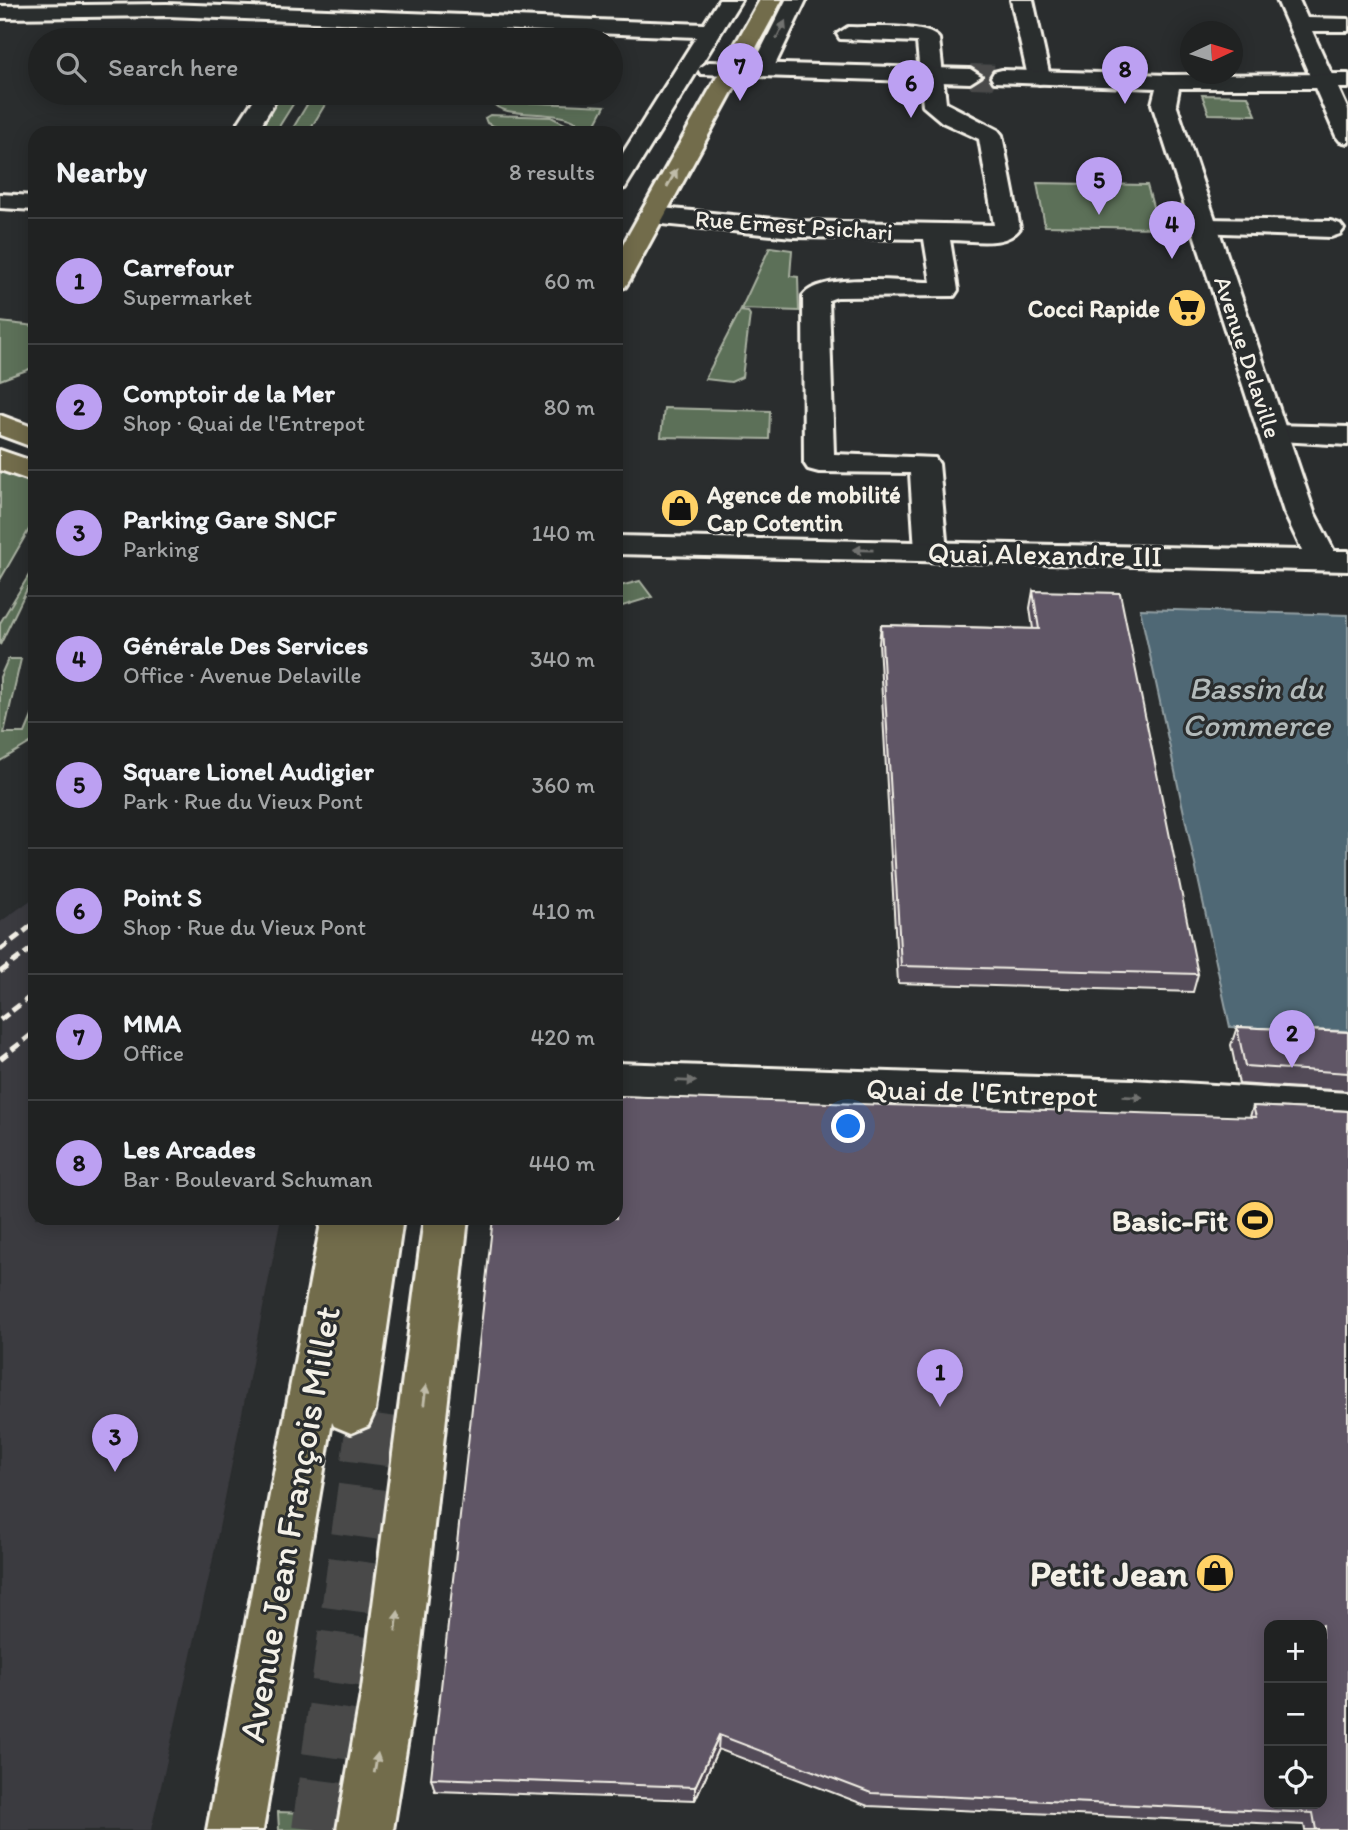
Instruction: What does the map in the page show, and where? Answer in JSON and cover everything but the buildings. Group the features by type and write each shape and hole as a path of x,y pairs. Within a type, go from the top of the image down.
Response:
{"main road":[{"path":"626,189 710,69 750,0"},
{"path":"623,268 652,215 710,69 771,0"},
{"path":"0,424 28,436"},
{"path":"1,461 28,471"},
{"name":"Avenue Jean François Millet","path":"243,1813 343,1225"},
{"path":"380,1225 362,1411 440,1225"},
{"path":"365,1830 389,1689 440,1225"}],"street":[{"path":"730,0 711,31 710,69 970,76"},
{"path":"767,60 795,0 821,0"},
{"path":"1022,0 1039,77"},
{"path":"1288,0 1348,136"},
{"path":"0,12 173,5 324,8 377,18 711,31"},
{"path":"311,28 324,8"},
{"path":"1298,24 1348,25"},
{"path":"848,34 921,36 928,39 932,75"},
{"name":"Rue Ernest Psichari","path":"652,215 793,229 1003,233 1007,228 990,135 950,117 935,106 932,75"},
{"path":"1002,77 1169,82 1201,79 1348,81"},
{"name":"Avenue Delaville","path":"1169,82 1164,104 1299,512 1335,561"},
{"path":"248,126 262,105"},
{"path":"0,201 28,202"},
{"path":"1205,227 1331,229"},
{"path":"931,551 924,464 819,463 816,296 833,289 945,290 936,232"},
{"path":"1273,434 1348,436"},
{"path":"1255,559 1275,549 1299,512"},
{"name":"Quai Alexandre III","path":"623,545 1335,561"},
{"name":"Quai de l'Entrepot","path":"623,1079 1132,1097 1348,1110"}],"shaded area":[{"path":"28,902 28,1225 280,1225 211,1568 151,1830 0,1830 0,922"}],"green space":[{"path":"1202,95 1248,96 1256,115 1209,114"},
{"path":"270,105 292,105 279,126 257,126"},
{"path":"307,105 325,105 312,126 294,126"},
{"path":"495,105 605,106 596,123 579,124 558,116 518,113"},
{"path":"490,115 551,117 567,125 494,126 487,123 485,118"},
{"path":"1037,183 1147,185 1159,228 1045,226"},
{"path":"770,247 792,250 790,276 798,277 799,311 741,309"},
{"path":"740,311 750,315 742,377 731,382 705,379"},
{"path":"0,322 28,325 28,370 0,380"},
{"path":"664,408 770,411 769,439 661,437"},
{"path":"0,469 28,481 28,531 0,580"},
{"path":"28,577 28,587 0,645 0,623"},
{"path":"640,581 652,597 623,606 623,585"},
{"path":"8,659 21,659 4,733 25,733 28,726 28,744 0,761 0,677"},
{"path":"278,1812 338,1814 336,1830 279,1830"}],"water":[{"name":"Bassin du Commerce","path":"1140,609 1348,615 1348,1031 1230,1027"}],"tunnel":[{"path":"970,76 1002,77"},
{"path":"317,1830 373,1410"}],"railway":[{"path":"0,950 28,928"},
{"path":"0,972 28,951"},
{"path":"0,1020 28,998"},
{"path":"0,1059 28,1037"}],"place":[{"name":"MMA","path":"740,101"},
{"name":"Les Arcades","path":"1125,104"},
{"name":"Point S","path":"911,118"},
{"name":"Square Lionel Audigier","path":"1099,215"},
{"name":"Générale Des Services","path":"1172,259"},
{"name":"Cocci Rapide","path":"1187,308"},
{"name":"Agence de mobilité Cap Cotentin","path":"680,508"},
{"name":"Comptoir de la Mer","path":"1292,1068"},
{"name":"Basic-Fit","path":"1255,1220"},
{"name":"Carrefour","path":"940,1407"},
{"name":"Parking Gare SNCF","path":"115,1472"},
{"name":"Petit Jean","path":"1215,1573"}]}
